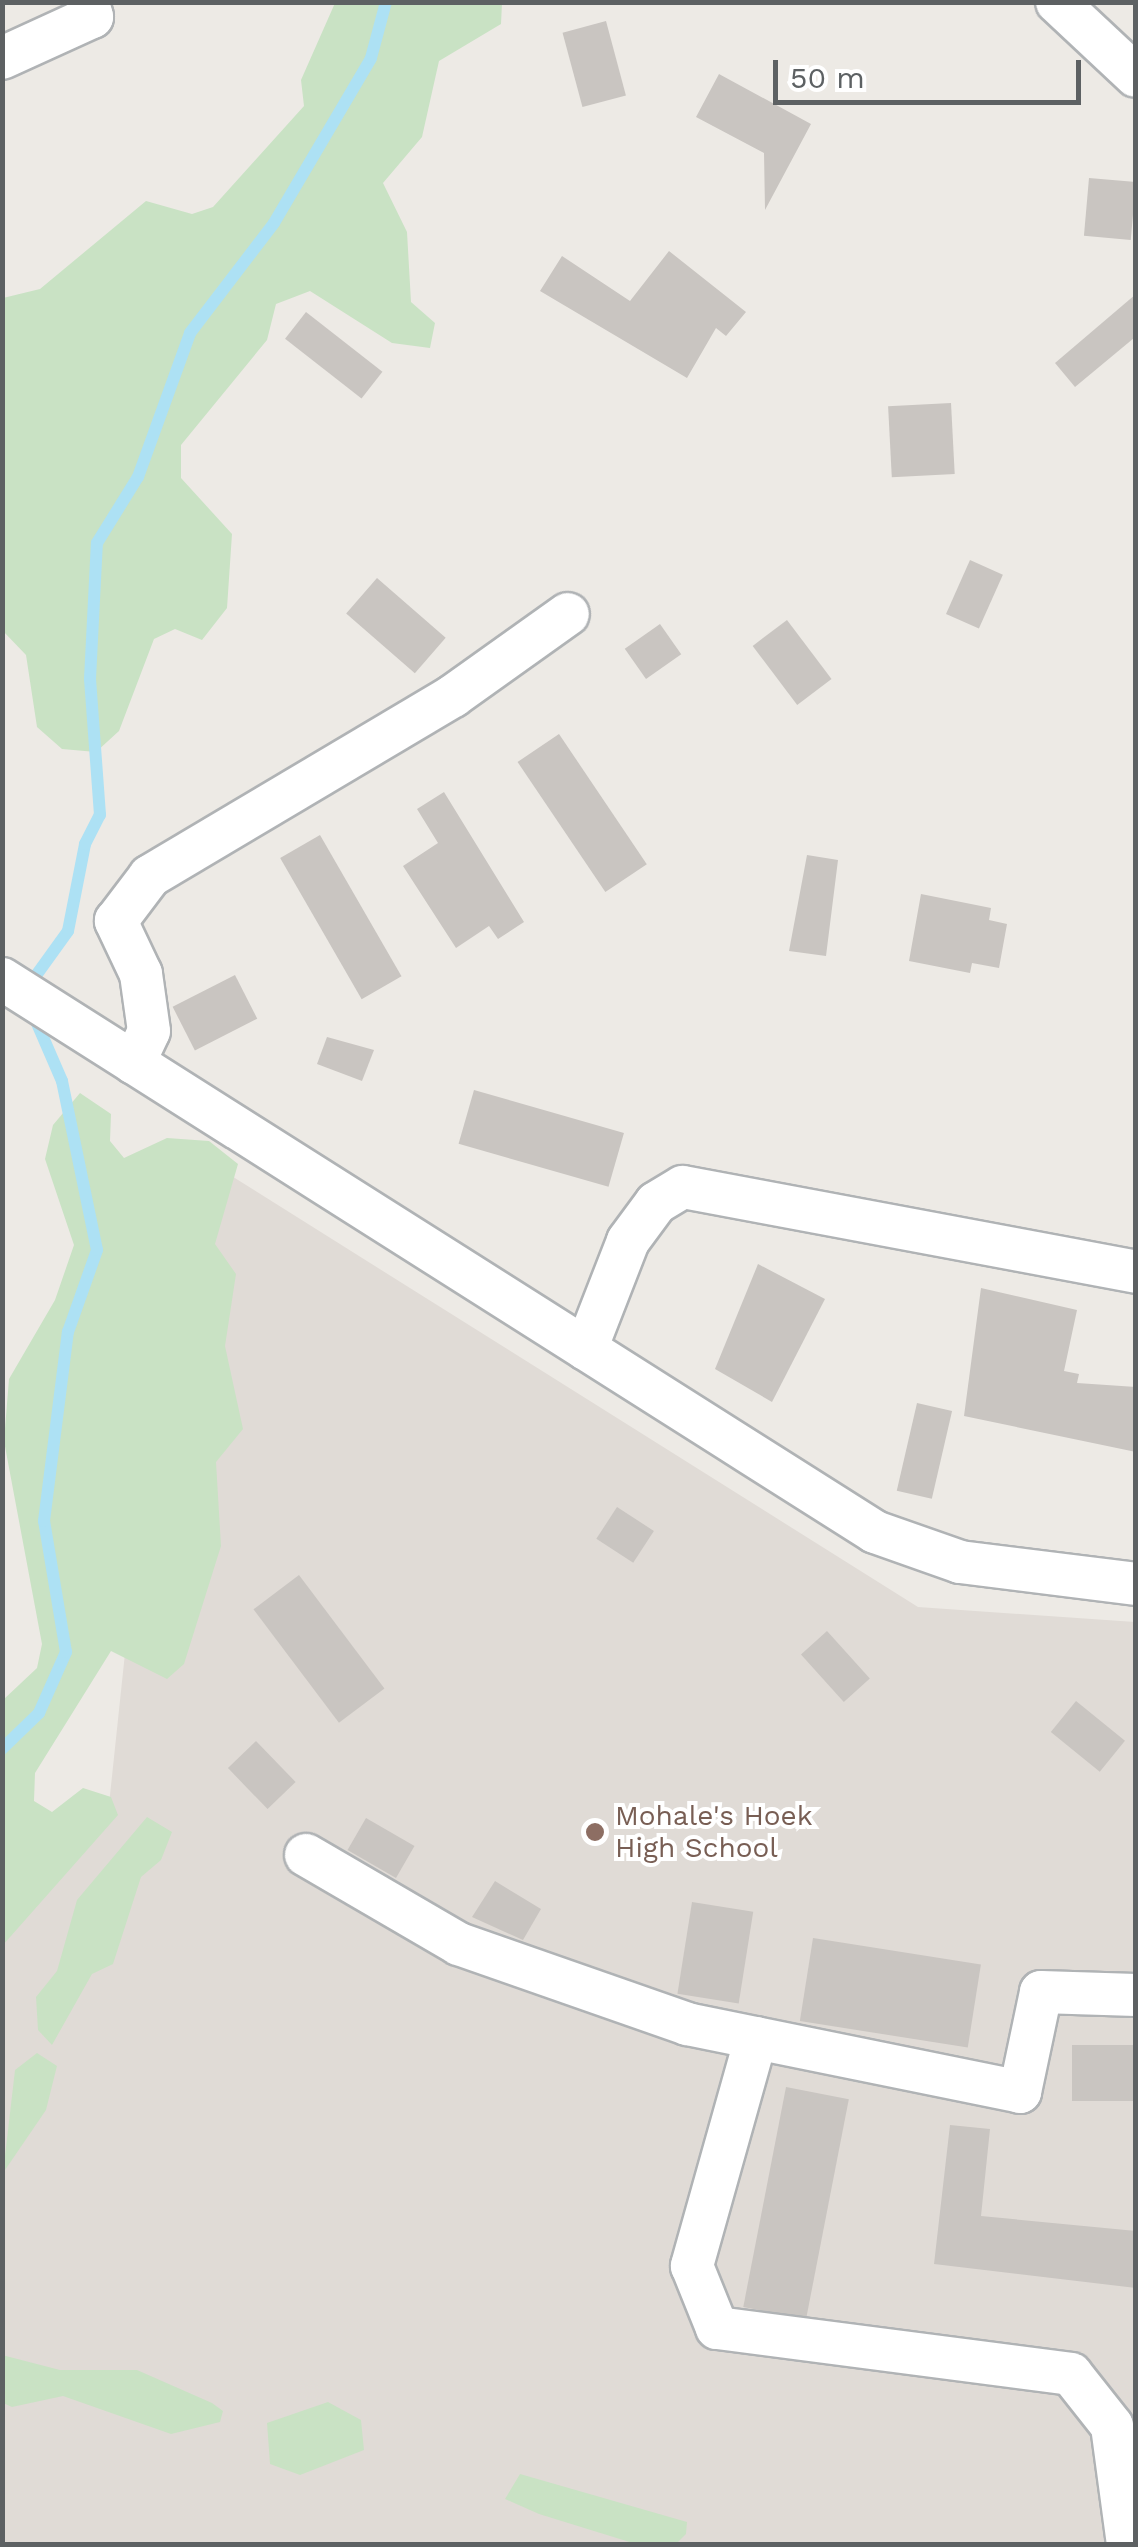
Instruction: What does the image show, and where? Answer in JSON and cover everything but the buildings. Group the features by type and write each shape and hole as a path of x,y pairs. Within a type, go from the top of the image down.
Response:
{"street":[{"path":"2,58 92,17 88,2"},
{"path":"1057,2 1136,76"},
{"path":"134,1063 150,1031 141,974 116,921 150,876 453,696 568,614"},
{"path":"2,979 875,1532 960,1562 1136,1584"},
{"path":"586,1349 628,1241 656,1203 683,1187 1136,1272"},
{"path":"306,1856 460,1944 687,2024 1020,2092 1041,1992 1136,1995"},
{"path":"756,2038 692,2266 716,2328 1071,2374 1112,2426 1128,2544"}],"shaded area":[{"name":"Mohale's Hoek High School","path":"179,1143 918,1607 1135,1622 1135,2544 3,2544 2,1849 108,1814"}],"green space":[{"path":"335,3 502,3 501,24 439,61 422,137 383,183 407,232 411,302 435,323 430,348 392,343 310,291 276,304 267,340 181,445 181,478 232,534 227,608 202,640 175,629 154,639 119,731 96,752 62,749 37,727 26,655 3,631 3,298 40,289 146,201 192,214 213,207 304,106 301,80"},
{"path":"80,1093 111,1114 110,1141 124,1158 167,1138 209,1141 238,1164 215,1244 236,1274 225,1346 243,1429 216,1462 221,1546 184,1664 167,1679 111,1651 35,1773 34,1801 52,1812 83,1788 111,1797 118,1815 3,1945 3,1700 37,1668 42,1644 4,1441 9,1379 55,1300 74,1245 45,1159 53,1125"},
{"path":"147,1817 172,1832 161,1860 141,1877 113,1964 92,1974 52,2045 38,2030 36,1997 57,1971 77,1900"},
{"path":"37,2053 57,2066 46,2110 3,2173 15,2070"},
{"path":"2,2355 60,2370 137,2370 212,2403 223,2411 220,2422 171,2434 63,2396 12,2407 3,2403"},
{"path":"328,2402 361,2420 364,2450 300,2475 270,2464 267,2423"},
{"path":"520,2474 687,2522 686,2534 676,2544 636,2544 539,2514 505,2499"}],"waterway":[{"path":"27,988 68,931 85,844 100,815 90,679 97,543 138,477 190,333 274,223 371,58 386,2"},
{"path":"2,1749 39,1713 66,1652 44,1521 68,1332 97,1250 62,1081 33,1014"}],"place":[{"name":"Mohale's Hoek High School","path":"595,1832"}]}
